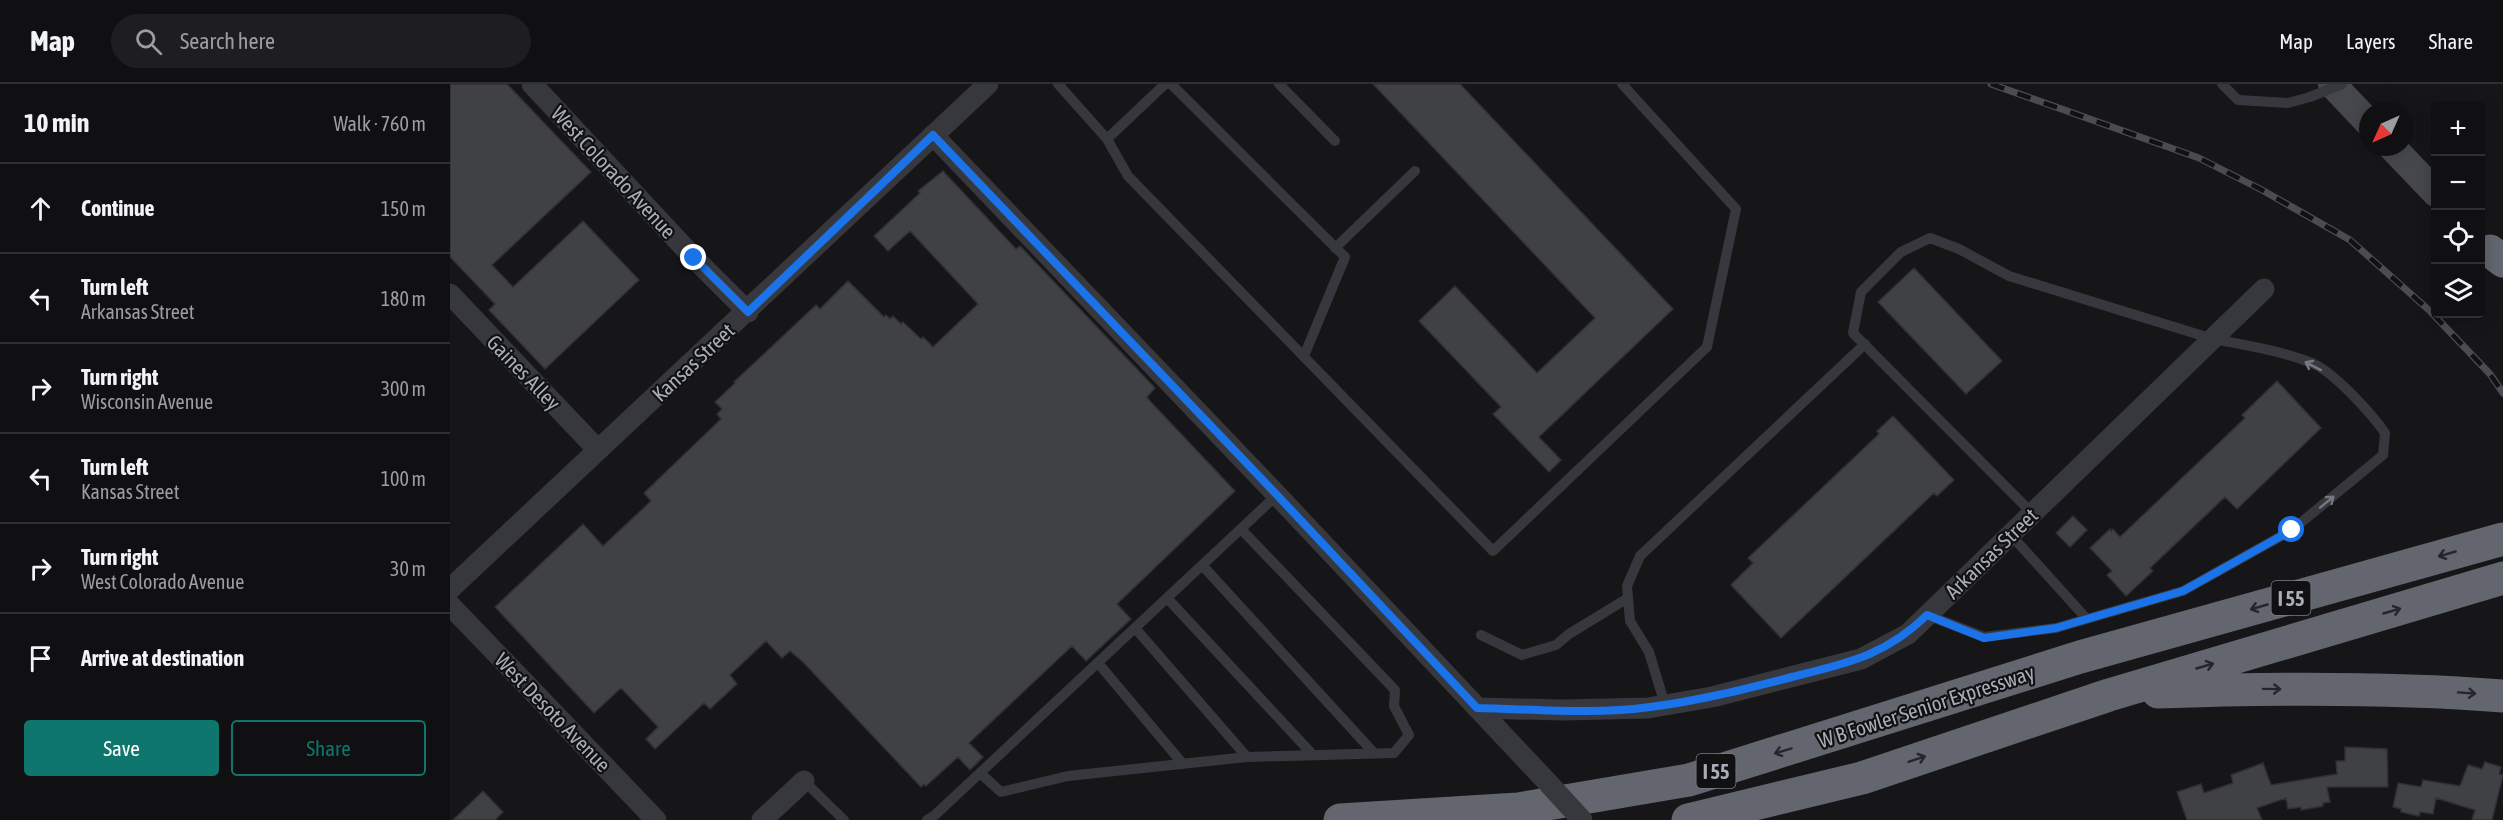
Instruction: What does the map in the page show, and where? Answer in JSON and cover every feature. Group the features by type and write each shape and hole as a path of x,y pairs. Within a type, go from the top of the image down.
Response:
{"highway":[{"name":"W B Fowler Senior Expressway","path":"1340,820 1518,809 1689,780 2080,657 2503,539"},
{"name":"I 55","path":"1688,820 1862,778 2109,694 2503,578"},
{"path":"2109,694 2255,688 2437,691 2503,696"}],"main road":[{"path":"2321,90 2359,116"},
{"path":"2401,156 2431,188"}],"street":[{"name":"West Colorado Avenue","path":"532,84 702,267 748,312"},
{"name":"Kansas Street","path":"450,590 748,312 933,135 977,87"},
{"path":"933,135 1277,495 1582,820"},
{"name":"Arkansas Street","path":"1477,708 1563,710 1648,708 1712,697 1862,659 1908,634 2264,289"},
{"name":"Gaines Alley","path":"450,294 598,450"},
{"name":"West Desoto Avenue","path":"450,604 656,820"},
{"path":"762,820 804,781"}],"lane":[{"path":"1058,84 1107,139 1128,176 1493,551 1707,347 1736,209 1622,84"},
{"path":"1107,139 1165,84"},
{"path":"1171,84 1345,257 1304,356"},
{"path":"1279,84 1335,141"},
{"path":"2222,84 2238,100 2288,103 2342,84"},
{"path":"1335,248 1415,171"},
{"path":"1927,615 1984,638 2056,628 2183,591 2292,530 2383,455 2385,433 2368,410 2314,363 2247,345 2213,339 2008,276 1959,249 1930,238 1901,252 1861,292 1853,333 2032,513"},
{"path":"1665,705 1650,652 1630,621 1626,586 1640,556 1864,344"},
{"path":"927,820 1277,495"},
{"path":"980,773 1001,792 1068,776 1247,757 1394,753 1409,735 1394,706 1395,690 1241,529"},
{"path":"2010,534 2086,618"},
{"path":"1202,564 1374,753"},
{"path":"1167,598 1312,755"},
{"path":"1481,635 1522,655 1556,645 1569,634 1628,598"},
{"path":"1135,628 1247,757"},
{"path":"1098,663 1183,764"},
{"path":"804,781 844,820"}],"building":[{"path":"450,84 507,84 591,172 492,265 513,287 583,221 639,280 545,369 489,310 495,304 450,257"},
{"path":"1373,84 1460,84 1673,309 1539,437 1561,460 1549,472 1493,414 1501,407 1419,321 1455,286 1537,373 1595,318"},
{"path":"943,171 1016,249 1020,246 1155,388 1147,397 1150,401 1235,491 1117,604 1131,619 1086,661 1072,646 969,743 983,757 970,770 958,757 926,786 924,784 921,787 803,662 790,651 782,658 766,641 730,675 737,684 710,709 704,703 655,749 646,739 658,727 621,688 594,713 495,607 583,524 603,546 651,501 644,493 721,419 717,414 722,409 715,402 816,305 820,309 848,281 884,317 886,315 890,319 893,316 901,324 903,322 933,347 978,304 910,231 888,251 874,236 920,193 918,191"},
{"path":"1914,268 2002,361 1966,394 1878,302"},
{"path":"2277,381 2321,428 2237,509 2225,497 2150,568 2153,571 2126,596 2107,575 2112,571 2090,548 2110,529 2111,531 2113,529 2120,537 2245,418 2242,415"},
{"path":"1893,416 1954,480 1937,496 1934,493 1781,638 1731,585 1753,563 1748,558 1879,434 1877,431"},
{"path":"2073,516 2087,530 2070,547 2056,533"},
{"path":"2345,747 2387,749 2388,787 2327,787 2330,802 2323,803 2323,806 2301,810 2301,807 2288,809 2286,798 2257,808 2262,820 2187,820 2177,792 2201,784 2204,793 2233,783 2231,775 2263,763 2271,785 2337,774 2336,761 2345,761"},
{"path":"2485,762 2501,767 2499,774 2503,775 2492,820 2472,820 2475,810 2436,798 2433,814 2420,812 2419,816 2401,812 2401,809 2393,807 2398,783 2421,787 2423,780 2460,786 2468,765 2482,769"},
{"path":"483,791 503,812 495,820 453,820"}],"railway":[{"path":"1991,84 2199,158 2262,190 2350,240 2430,311 2490,374 2503,393"}],"route":[{"path":"694,258 748,312 933,135 1477,708 1563,710 1648,708 1712,697 1862,659 1908,634 1927,615 1984,638 2056,628 2183,591 2292,530"}]}
